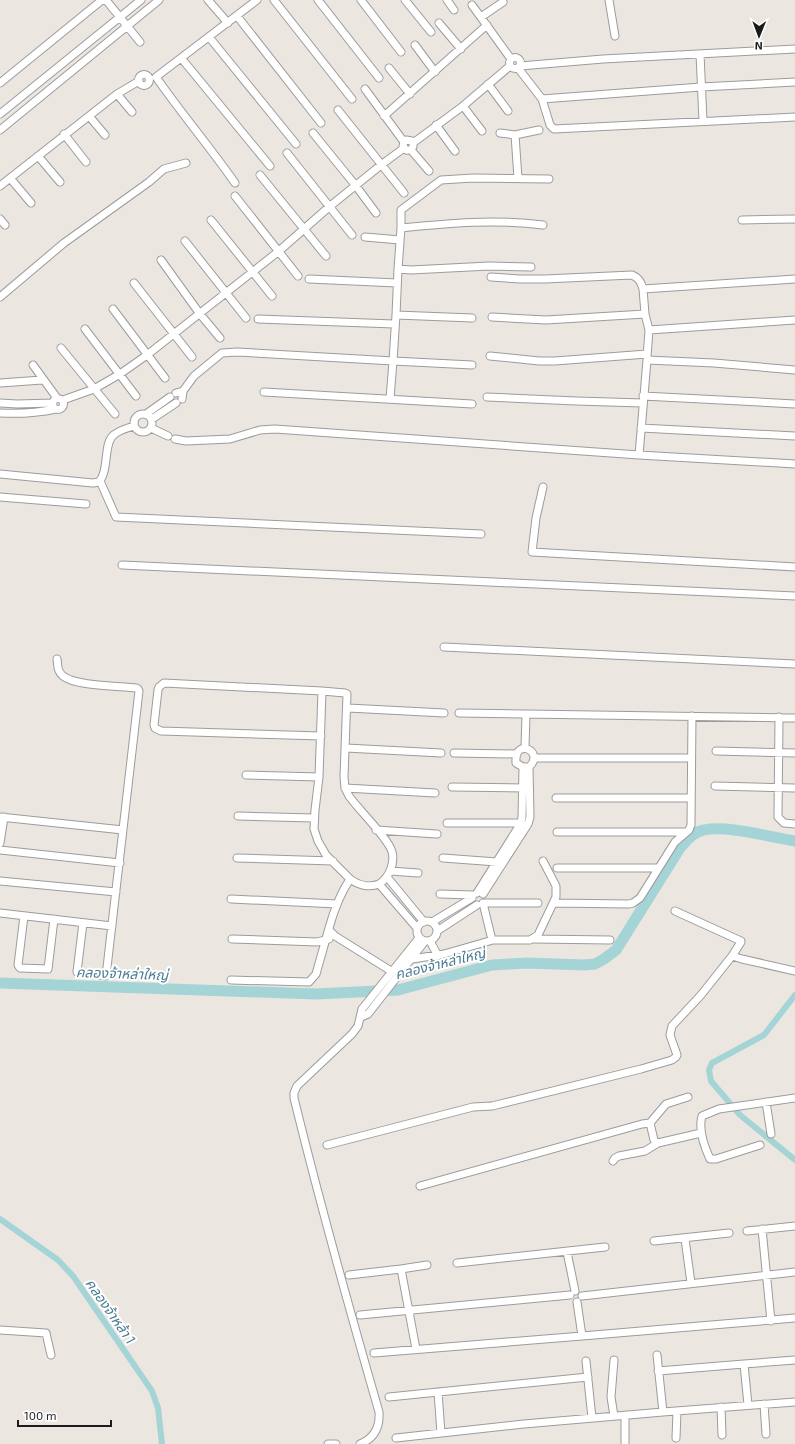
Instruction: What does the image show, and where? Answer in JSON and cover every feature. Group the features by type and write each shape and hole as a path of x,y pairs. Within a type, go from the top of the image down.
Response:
{"street":[{"path":"0,83 102,0"},
{"path":"106,0 140,42"},
{"path":"0,114 141,0"},
{"path":"0,130 159,0"},
{"path":"208,0 228,23"},
{"path":"274,0 352,99"},
{"path":"318,0 380,78"},
{"path":"360,0 401,52"},
{"path":"405,0 430,32"},
{"path":"447,0 454,10"},
{"path":"609,0 615,36"},
{"path":"0,186 64,134 90,116 117,94 139,81 142,86 150,83 153,79 182,59 254,1"},
{"path":"481,17 503,2"},
{"path":"472,5 511,62 512,68 603,59 795,49"},
{"path":"131,8 138,18"},
{"path":"237,16 321,123"},
{"path":"439,23 461,49"},
{"path":"384,116 487,25"},
{"path":"210,36 296,144"},
{"path":"415,45 435,72"},
{"path":"700,54 703,120"},
{"path":"0,413 21,414 40,412 57,402 94,389 120,374 200,314 279,251 329,207 381,165 463,106 511,62 514,57 520,59 519,67 542,99 550,125 554,129 703,120 795,117"},
{"path":"182,59 270,166"},
{"path":"389,68 410,94"},
{"path":"153,79 214,153 235,183"},
{"path":"542,99 701,87 795,82"},
{"path":"488,84 508,111"},
{"path":"365,89 384,116 429,171"},
{"path":"117,94 132,112"},
{"path":"463,106 482,131"},
{"path":"338,110 404,193"},
{"path":"90,116 105,135"},
{"path":"436,125 455,151"},
{"path":"500,133 515,135 539,130"},
{"path":"313,133 376,213"},
{"path":"64,134 86,162"},
{"path":"515,135 518,178"},
{"path":"287,153 352,235"},
{"path":"38,156 60,182"},
{"path":"0,297 64,243 149,182 164,169 186,163"},
{"path":"260,175 326,256"},
{"path":"10,178 32,203"},
{"path":"390,400 401,210 441,180 473,178 549,179"},
{"path":"235,196 298,276"},
{"path":"742,220 795,219"},
{"path":"211,220 272,296"},
{"path":"401,228 476,222 524,223 543,226"},
{"path":"365,237 400,240"},
{"path":"185,241 246,318"},
{"path":"161,260 200,314 220,338"},
{"path":"398,269 411,270 489,266 531,267"},
{"path":"491,277 532,279 632,275 637,277 642,289 645,314 649,330 639,455"},
{"path":"309,279 397,283"},
{"path":"642,289 795,279"},
{"path":"134,283 192,357"},
{"path":"113,309 165,378"},
{"path":"396,314 472,318"},
{"path":"492,317 552,320 645,314"},
{"path":"258,318 394,324"},
{"path":"649,330 795,320"},
{"path":"85,329 136,396"},
{"path":"62,348 115,414"},
{"path":"149,417 178,395 194,376 222,353 227,352 472,365"},
{"path":"490,356 539,361 647,357 795,370"},
{"path":"33,365 57,402"},
{"path":"0,383 42,380"},
{"path":"264,392 472,404"},
{"path":"487,397 576,402 643,400 795,404"},
{"path":"0,403 17,404 57,402"},
{"path":"149,417 176,404"},
{"path":"140,414 149,417 152,422 151,428 145,432 139,431 134,426 134,422 140,414"},
{"path":"0,474 93,483 100,481 104,474 109,440 115,433 134,426"},
{"path":"151,428 168,436"},
{"path":"641,428 795,436"},
{"path":"175,439 186,441 230,439 260,430 275,429 639,455 795,464"},
{"path":"100,481 116,517 481,534"},
{"path":"543,487 536,518 532,552 795,567"},
{"path":"0,497 86,504"},
{"path":"122,565 795,596"},
{"path":"444,647 795,664"},
{"path":"57,659 58,670 63,676 74,682 138,689 133,748 106,976 79,973 77,970 82,923"},
{"path":"321,736 161,731 155,728 154,725 158,690 164,683 322,691 345,693 348,698 348,708 344,777 345,788 349,796 387,842 392,851 393,861 389,874 379,884 365,886 350,879 326,855 318,841 314,829 319,777 321,736 322,691"},
{"path":"348,708 444,713"},
{"path":"459,713 795,718"},
{"path":"525,748 526,714"},
{"path":"554,903 633,903 640,898 675,842 691,825 692,716"},
{"path":"779,717 778,817 784,823 795,824"},
{"path":"346,748 441,753"},
{"path":"525,748 532,751 535,758 532,764 526,767 516,763 517,754 520,749 525,748"},
{"path":"716,751 795,753"},
{"path":"454,753 517,754"},
{"path":"535,758 691,758"},
{"path":"417,928 424,922 432,922 476,895 499,863 524,825 526,767"},
{"path":"246,775 319,777"},
{"path":"715,786 795,788"},
{"path":"452,787 526,788"},
{"path":"345,788 435,793"},
{"path":"556,798 691,798"},
{"path":"238,816 314,818"},
{"path":"0,843 2,817 123,830"},
{"path":"447,823 524,825"},
{"path":"376,830 437,834"},
{"path":"557,832 686,832"},
{"path":"0,850 120,863"},
{"path":"237,858 333,861"},
{"path":"443,858 499,863"},
{"path":"534,939 540,931 556,897 556,886 543,861"},
{"path":"557,868 658,868"},
{"path":"389,874 418,873"},
{"path":"389,874 424,922"},
{"path":"231,980 309,982 316,974 325,940 342,890 350,879"},
{"path":"0,881 116,892"},
{"path":"379,884 417,928 416,931 438,956"},
{"path":"437,930 480,904 485,897 476,895 440,894"},
{"path":"476,895 474,904 538,903"},
{"path":"231,899 337,904"},
{"path":"480,904 491,936"},
{"path":"327,1145 473,1107 492,1106 672,1060 677,1055 670,1035 672,1026 700,995 732,956 741,942 675,911"},
{"path":"0,913 112,926"},
{"path":"24,916 18,958 18,965 20,968 48,969 54,919"},
{"path":"360,1444 370,1439 377,1430 379,1419 378,1412 332,1248 294,1093 297,1086 352,1034 358,1026 362,1009 392,971 424,940 436,937 437,930 432,922"},
{"path":"329,928 330,932 392,971"},
{"path":"232,939 317,942 339,938"},
{"path":"361,1017 368,1014 392,985 412,959 424,940"},
{"path":"412,959 438,956 493,940 610,940"},
{"path":"732,956 742,960 795,971"},
{"path":"420,1186 650,1123 666,1104 688,1097"},
{"path":"760,1145 712,1159 709,1158 701,1133 702,1116 719,1109 795,1098"},
{"path":"766,1102 771,1134"},
{"path":"650,1123 654,1140 658,1143"},
{"path":"613,1162 615,1158 619,1156 644,1151 658,1143 701,1133"},
{"path":"747,1231 795,1226"},
{"path":"762,1229 771,1320"},
{"path":"654,1242 729,1233"},
{"path":"685,1238 691,1283"},
{"path":"457,1263 605,1247"},
{"path":"567,1252 573,1301 577,1302 582,1336"},
{"path":"349,1275 427,1265"},
{"path":"401,1269 410,1310 416,1349"},
{"path":"582,1296 795,1272"},
{"path":"360,1315 579,1292 582,1296"},
{"path":"577,1302 581,1300 582,1296"},
{"path":"374,1353 795,1318"},
{"path":"0,1330 46,1334 51,1355"},
{"path":"657,1355 663,1412"},
{"path":"614,1360 611,1397 614,1416"},
{"path":"658,1371 795,1360"},
{"path":"586,1361 592,1418"},
{"path":"744,1364 748,1405"},
{"path":"390,1397 588,1377"},
{"path":"438,1392 441,1433"},
{"path":"396,1438 625,1415 795,1402"},
{"path":"764,1404 766,1434"},
{"path":"721,1407 722,1435"},
{"path":"676,1438 677,1411"},
{"path":"625,1415 625,1444"},
{"path":"328,1444 336,1444"}],"waterway":[{"name":"คลองจ้าหล่าใหญ่","path":"0,983 316,994 398,990 492,965 528,963 595,964 616,950 680,848 693,834 704,830 724,829 749,832 795,841"},
{"path":"795,995 764,1035 712,1063 709,1070 711,1081 740,1115 795,1160"},
{"name":"คลองจ้าหล้า 1","path":"0,1219 58,1260 73,1276 152,1391 158,1408 162,1444"}]}
